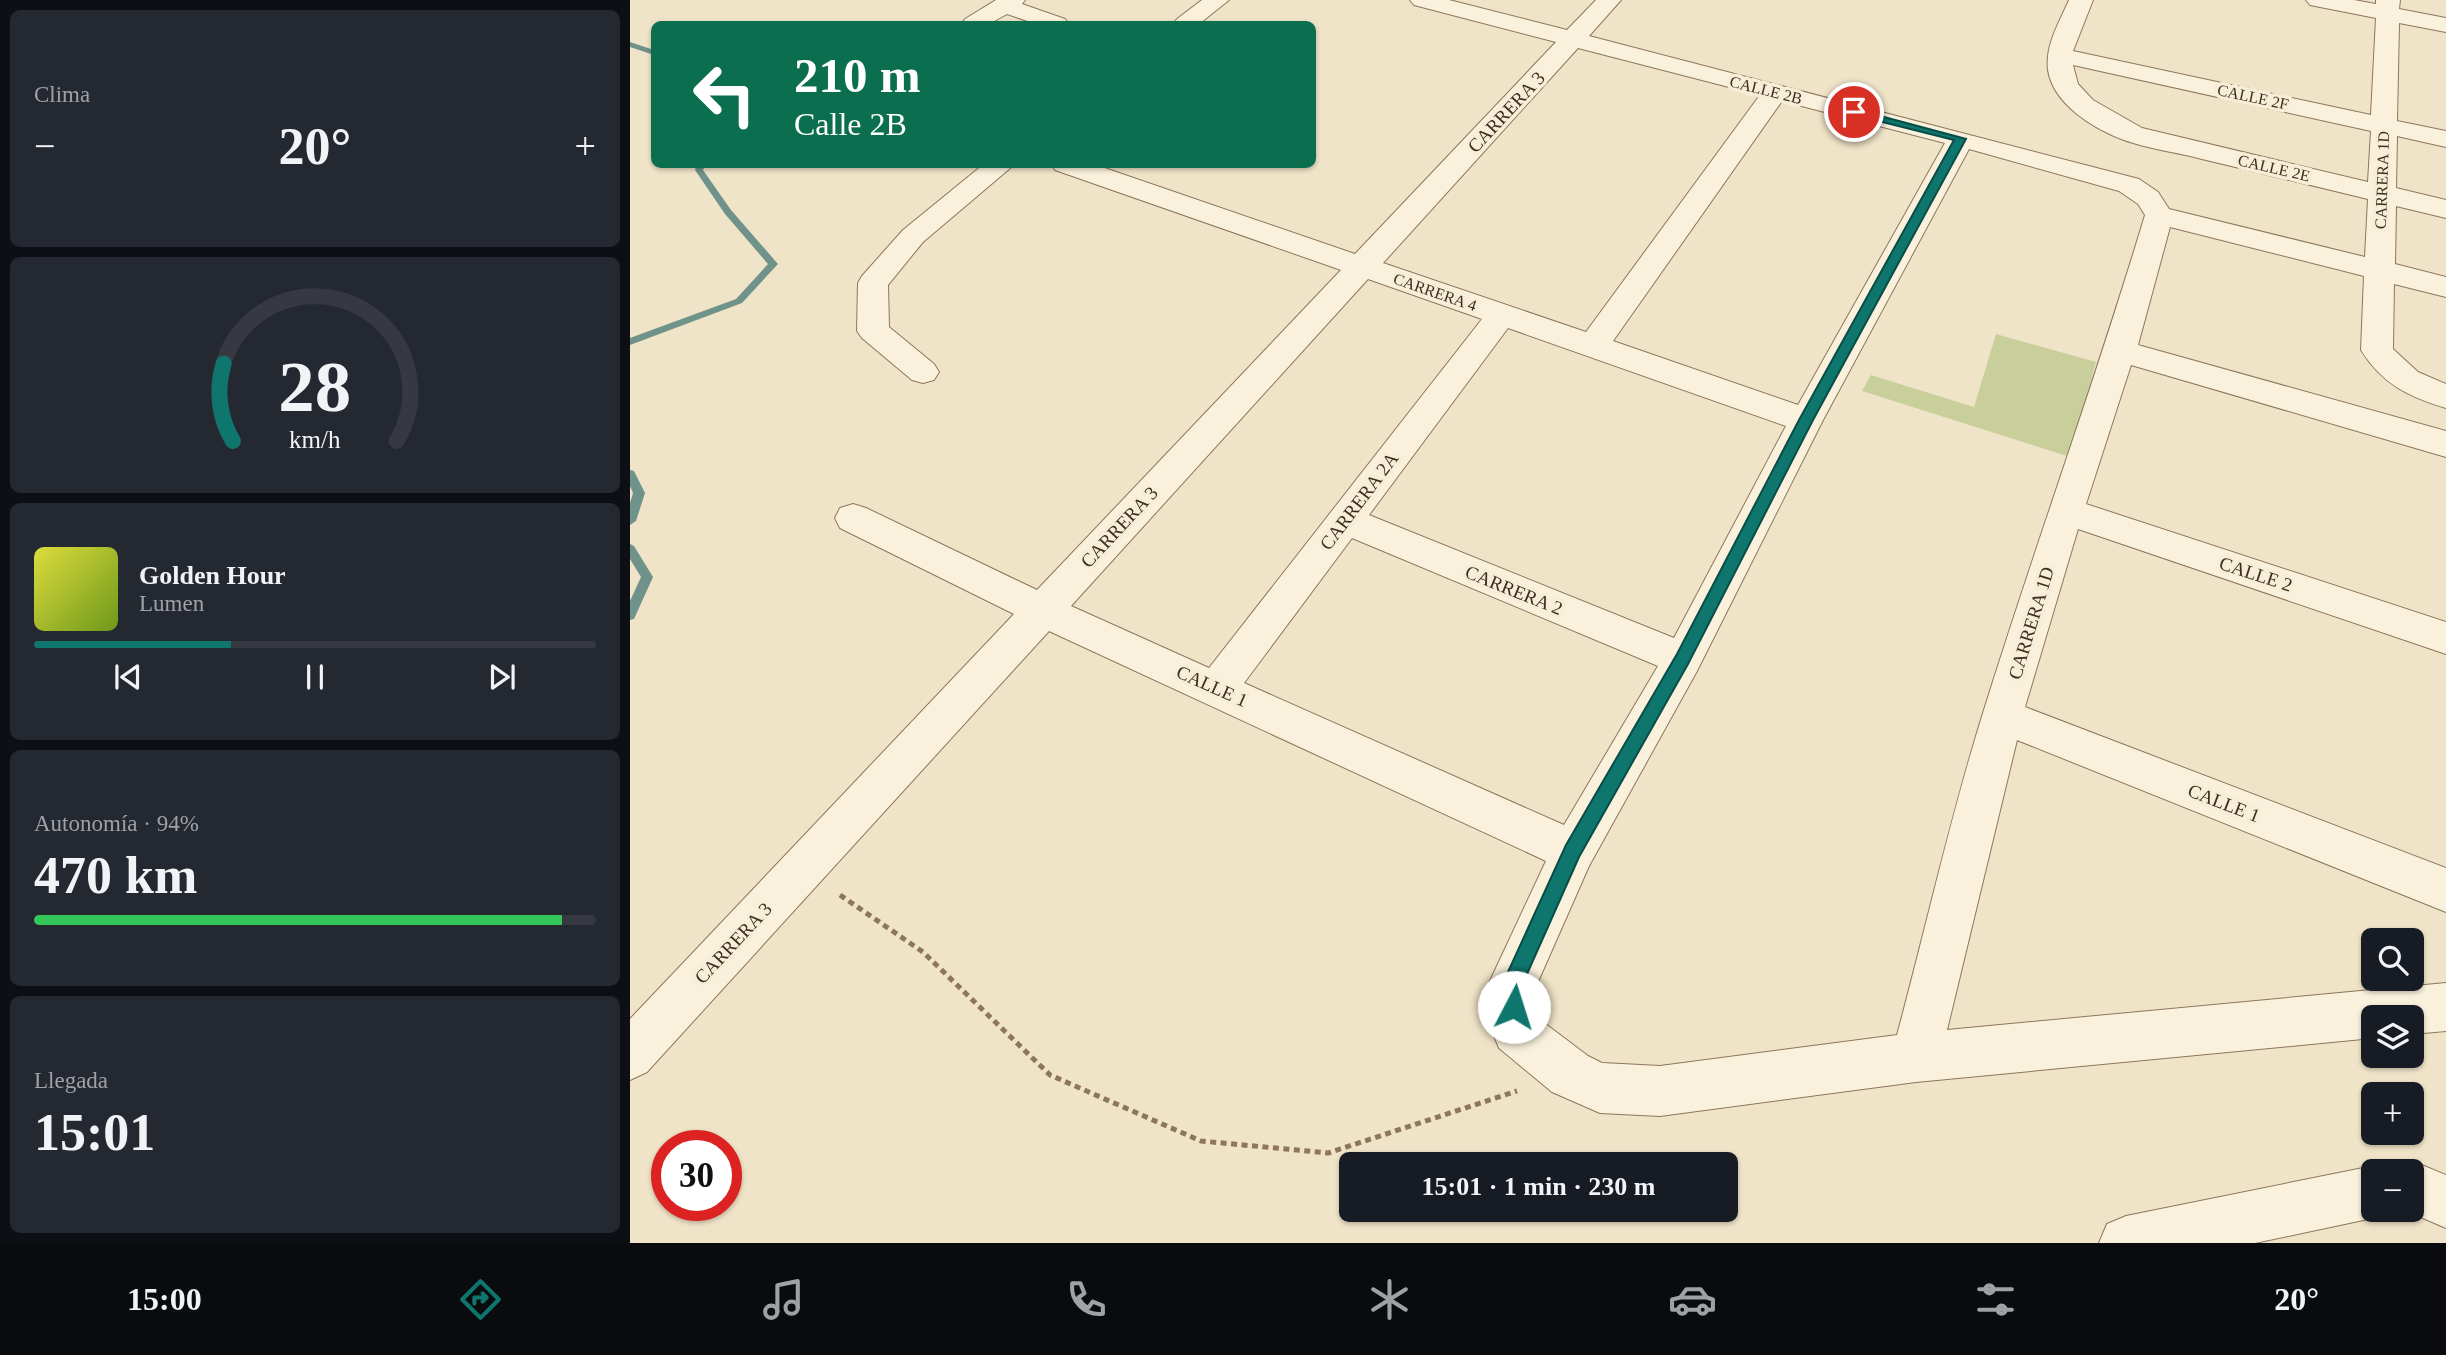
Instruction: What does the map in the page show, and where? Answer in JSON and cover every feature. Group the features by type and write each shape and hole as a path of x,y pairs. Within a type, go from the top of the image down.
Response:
{"street":[{"name":"CALLE 2B","path":"1422,0 2129,185 2154,207 2379,271 2446,287"},
{"name":"CARRERA 3","path":"630,1055 1609,0"},
{"path":"2059,55 2081,0"},
{"path":"2318,0 2387,7 2446,25"},
{"path":"1188,21 1207,2"},
{"path":"977,21 1009,3 1049,21"},
{"name":"CARRERA 1D","path":"2387,7 2377,350 2389,369 2414,385 2446,396"},
{"name":"CALLE 2E","path":"2059,55 2062,78 2073,99 2133,134 2446,209"},
{"name":"CALLE 2F","path":"2059,55 2446,139"},
{"path":"1592,347 1775,92"},
{"path":"1961,139 1806,420 1682,659 1573,851 1513,983 1516,1031 1570,1074 1600,1088 1660,1091 1916,1057 2446,1007"},
{"path":"923,372 873,331 873,283 913,236 997,168"},
{"name":"CARRERA 4","path":"1077,168 1806,420"},
{"name":"CARRERA 1D","path":"1916,1057 2003,716 2066,511 2120,351 2154,207"},
{"name":"CARRERA 2A","path":"1217,688 1502,315"},
{"path":"2120,351 2446,444"},
{"name":"CALLE 2","path":"2066,511 2446,638"},
{"name":"CALLE 1","path":"853,518 1041,610 1573,851"},
{"name":"CARRERA 2","path":"1345,520 1682,659"},
{"name":"CALLE 1","path":"2003,716 2446,890"},
{"path":"2424,1181 2446,1175"},
{"path":"2424,1191 2446,1202"},
{"path":"2126,1243 2361,1194"}],"path":[{"path":"802,868 923,952 1050,1075 1201,1141 1328,1153 1570,1074"}],"green space":[{"path":"1996,334 2096,362 2070,457 1862,391 1871,375 1974,407"}],"waterway":[{"path":"630,44 651,52"},
{"path":"630,342 739,301 773,264 728,212 700,168"},
{"path":"630,474 639,493 630,521"},
{"path":"630,549 647,577 630,615"}],"route":[{"path":"1514,1007 1513,983 1573,851 1682,659 1806,420 1961,139 1854,112"}]}
